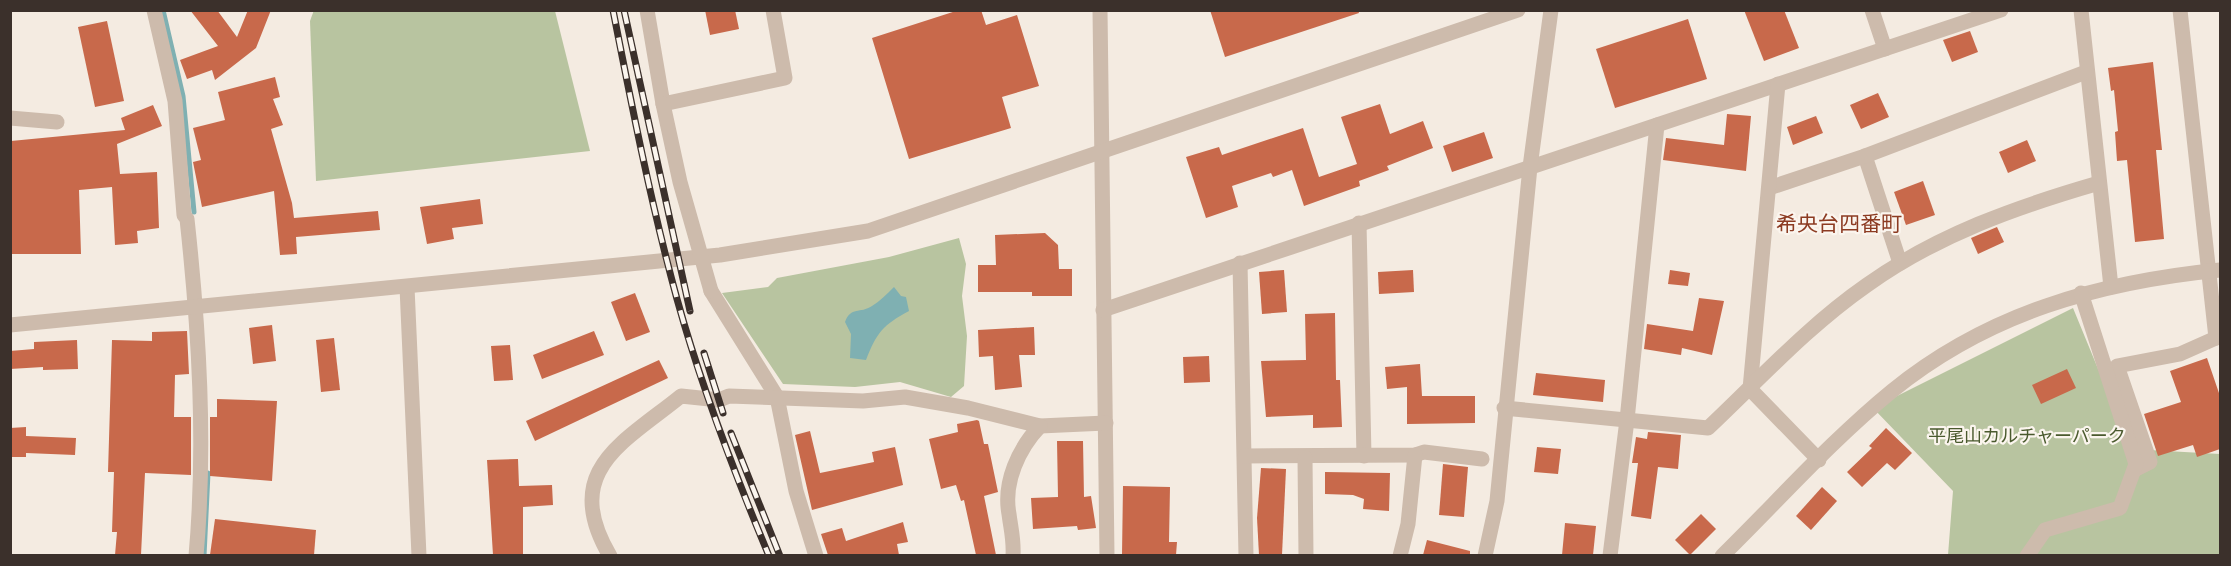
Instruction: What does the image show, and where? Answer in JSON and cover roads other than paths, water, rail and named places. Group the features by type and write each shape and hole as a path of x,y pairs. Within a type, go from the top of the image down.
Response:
{"street":[{"path":"154,10 175,101 184,215 187,219 196,306 201,489 196,555"},
{"path":"647,10 663,104 680,182 711,291 765,373 777,397 796,491 816,555"},
{"path":"663,104 785,78 773,10"},
{"path":"1100,10 1107,555"},
{"path":"10,325 720,255 868,231 1518,10"},
{"path":"1485,555 1497,501 1504,408 1530,167 1551,10"},
{"path":"1872,10 1885,49"},
{"path":"1103,310 2001,10"},
{"path":"2081,10 2111,287"},
{"path":"2134,470 2150,462 2117,366 2180,354 2218,337 2214,271 2180,10"},
{"path":"1769,188 1865,156 2086,72"},
{"path":"1778,84 1750,389 1819,460"},
{"path":"10,118 57,122"},
{"path":"1610,555 1627,420 1657,125"},
{"path":"1865,156 1900,263"},
{"path":"1504,408 1708,428 1800,339 1831,313 1900,263 1976,224 2099,183"},
{"path":"1359,223 1364,456"},
{"path":"1240,263 1246,555"},
{"path":"1722,555 1891,392 1959,345 2021,314 2081,293 2214,271"},
{"path":"407,287 419,555"},
{"path":"2026,555 2045,530 2120,508 2136,464 2081,293"},
{"path":"610,555 599,537 593,501 596,474 615,449 681,396 719,400 729,396 863,401 905,397 968,408 1040,426 1106,423"},
{"path":"1013,555 1014,534 1008,513 1015,465 1018,453 1040,426"},
{"path":"1245,456 1305,458 1415,455 1424,452 1482,459"},
{"path":"1400,555 1408,524 1415,455"},
{"path":"1305,458 1306,555"}],"water":[{"path":"894,287 901,296 906,297 909,311 882,330 866,360 850,358 851,334 845,322 847,317 853,312 872,306"}],"waterway":[{"path":"163,10 183,96 194,212"},
{"path":"204,556 208,473"}],"railway":[{"path":"613,10 650,191 677,299 719,429 769,556"},
{"path":"624,10 690,311"},
{"path":"704,353 723,413"},
{"path":"731,433 780,556"}],"district":[{"name":"希央台四番町","path":"1839,224"}],"park label":[{"name":"平尾山カルチャーパーク","path":"2027,436"}]}
